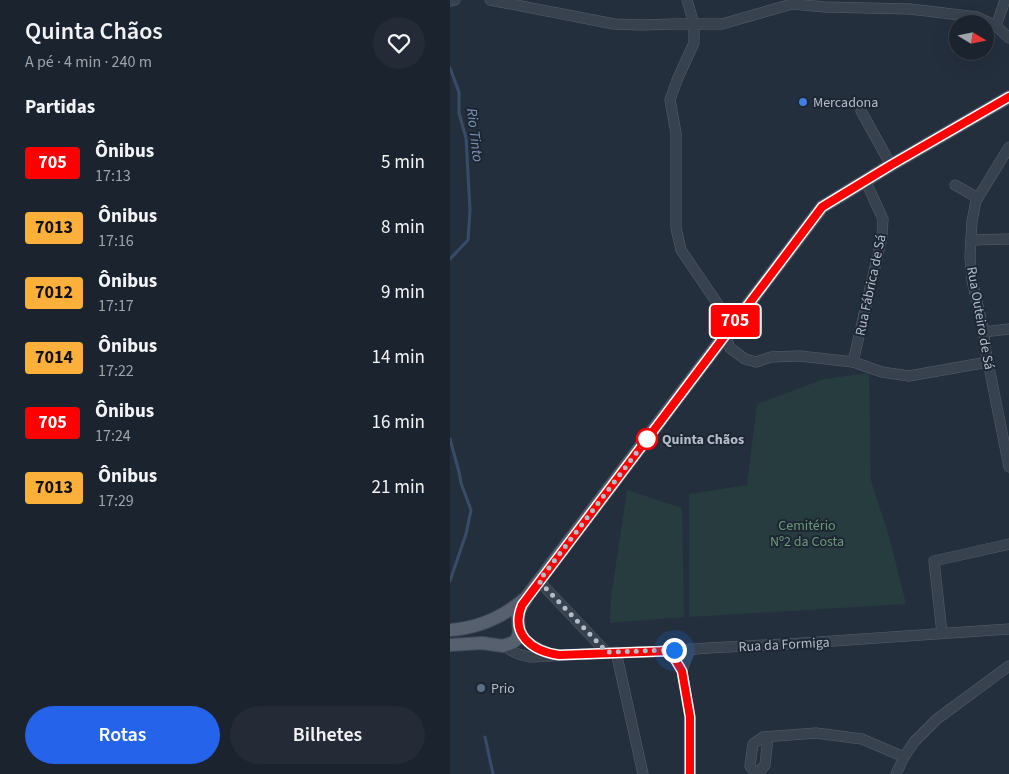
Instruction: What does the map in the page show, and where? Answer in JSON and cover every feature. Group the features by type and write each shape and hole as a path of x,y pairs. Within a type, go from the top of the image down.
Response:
{"main road":[{"path":"450,645 482,642 508,645 516,640 519,628 519,611 528,595 822,207 1009,97"},
{"path":"500,645 491,638 490,628 496,618 528,595"},
{"path":"450,630 471,627 496,618 508,616 512,618 519,628"}],"street":[{"path":"450,1 455,0"},
{"path":"490,0 614,24 642,25 722,24 790,2 825,7 910,5 978,17 996,26 1009,38"},
{"path":"687,0 694,24 694,43 670,100 676,133 676,228 681,250 729,330 730,348 745,359 756,362 771,357 800,356 853,362 882,372 909,376 988,362"},
{"path":"996,26 1005,0"},
{"path":"861,111 891,165"},
{"name":"Rua Outeiro de Sá","path":"1009,147 976,201 972,220 970,256 972,280 984,332 985,347 1009,467"},
{"name":"Rua Fábrica de Sá","path":"853,362 882,237 883,218 865,180"},
{"path":"955,185 978,198"},
{"path":"971,240 1009,239"},
{"path":"984,332 1009,329"},
{"path":"942,633 934,561 1009,544"},
{"path":"539,581 611,652 643,774"},
{"name":"Rua da Formiga","path":"519,628 522,636 532,645 550,654 559,655"},
{"name":"Rua da Formiga","path":"500,645 510,651 530,657 611,652 670,651 1009,629"},
{"path":"682,671 689,649"},
{"path":"670,651 682,671 690,717 690,774"},
{"path":"896,774 914,742 937,719 1009,666"},
{"path":"768,737 765,765 757,774 750,766 753,744 768,737 816,733 862,739 904,757"}],"green space":[{"name":"Cemitério Nº2 da Costa","path":"869,373 871,481 889,536 906,604 689,617 689,494 747,485 757,404 824,379"},
{"path":"627,490 682,508 684,617 610,623 611,598"}],"waterway":[{"name":"Rio Tinto","path":"450,68 459,92 459,113 466,138 470,210 468,240 450,259"},
{"name":"Rio Tinto","path":"450,439 461,483 471,510 466,534 450,581"},
{"name":"Rio Tinto","path":"485,737 493,774"}],"bus line":[{"name":"705","path":"690,774 690,717 682,671 670,651 550,654 532,645 522,636 519,631 519,611 528,595 822,207 1009,97"}],"place":[{"name":"Mercadona","path":"803,102"},
{"name":"Quinta Chãos","path":"647,439"},
{"name":"Prio","path":"481,688"}],"route":[{"path":"647,439 539,581 607,652 674,650"}]}
